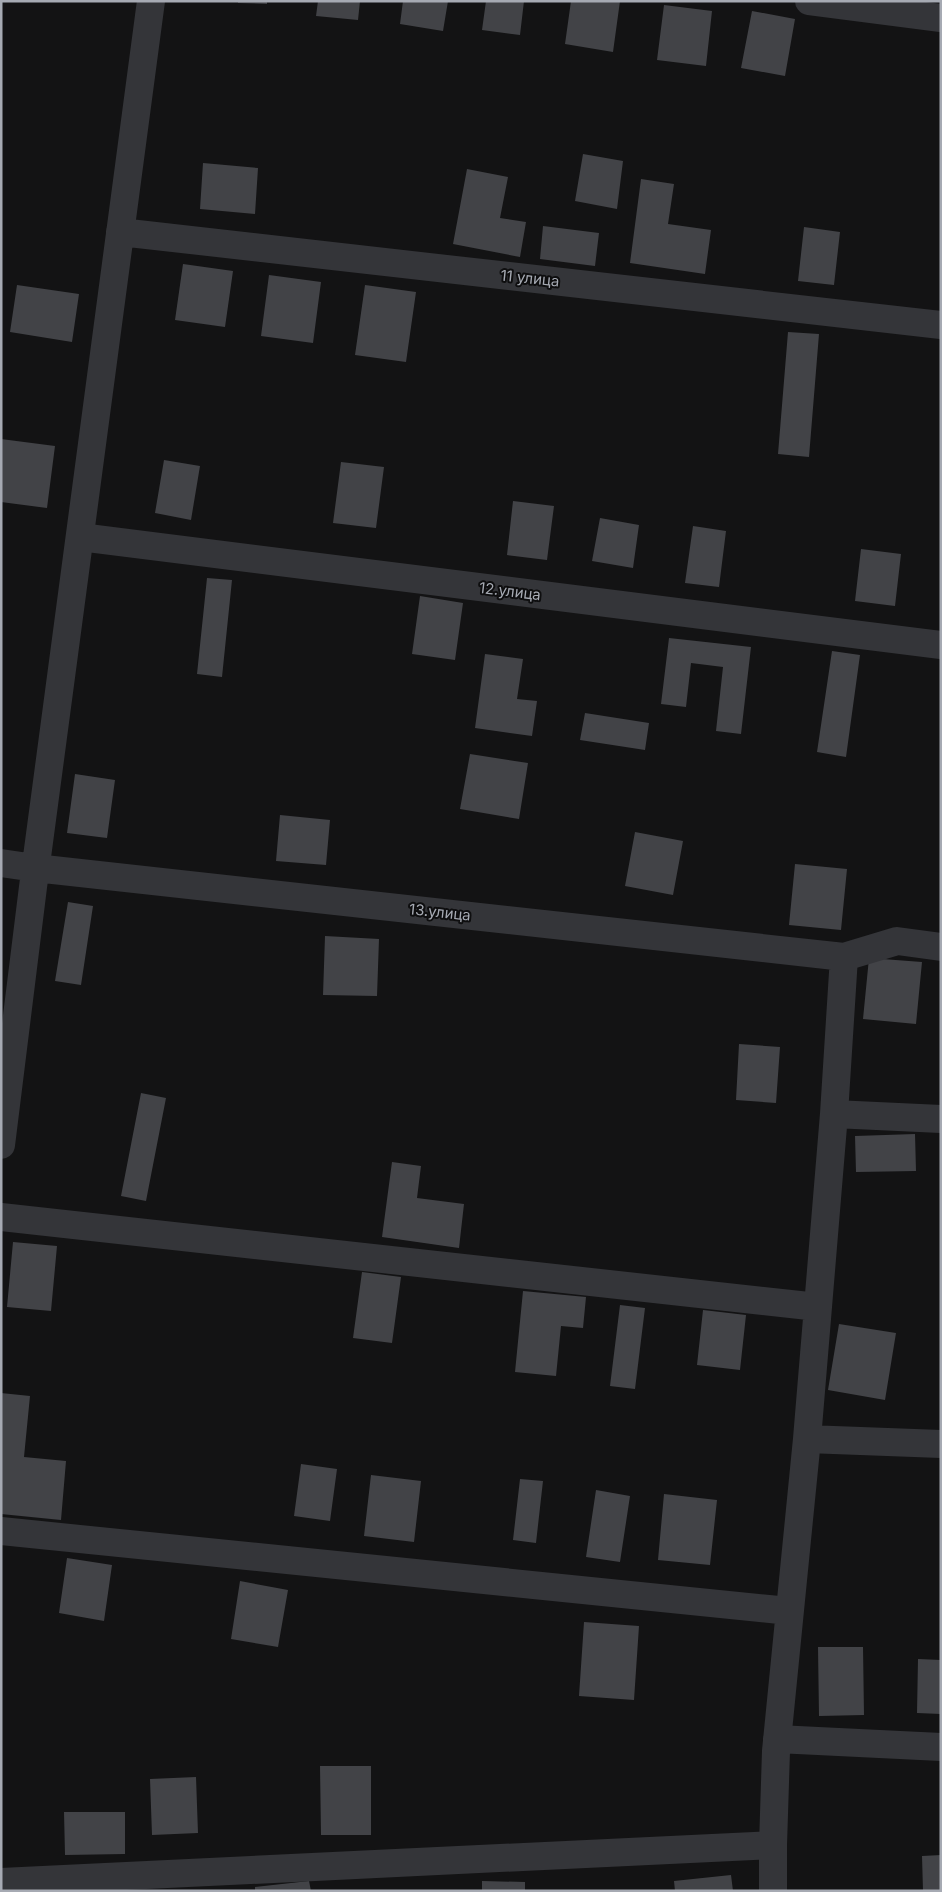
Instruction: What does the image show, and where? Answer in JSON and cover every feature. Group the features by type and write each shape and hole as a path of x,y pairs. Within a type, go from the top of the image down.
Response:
{"street":[{"path":"1,1145 35,868 151,1"},
{"path":"809,1 941,18"},
{"name":"11 улица","path":"120,232 941,325"},
{"name":"12.улица","path":"80,536 941,645"},
{"name":"13.улица","path":"1,863 844,957"},
{"path":"773,1891 777,1739 807,1439 834,1114 844,957 897,941 941,947"},
{"path":"834,1114 941,1119"},
{"path":"1,1217 818,1307"},
{"path":"807,1439 941,1444"},
{"path":"1,1532 789,1612"},
{"path":"777,1739 941,1747"},
{"path":"1,1882 773,1845"}],"building":[{"path":"238,1 267,1 267,4 238,3"},
{"path":"318,1 360,1 358,20 316,16"},
{"path":"403,1 448,1 443,31 400,24"},
{"path":"486,1 524,1 520,35 482,30"},
{"path":"571,1 620,1 613,52 565,44"},
{"path":"664,5 712,11 706,66 657,60"},
{"path":"752,11 795,19 785,76 741,68"},
{"path":"583,154 623,161 617,209 575,201"},
{"path":"203,163 258,168 255,214 200,209"},
{"path":"467,169 508,177 500,218 526,222 520,257 453,244"},
{"path":"641,179 674,184 668,224 711,230 705,274 630,263"},
{"path":"543,226 599,233 595,266 540,259"},
{"path":"804,227 840,232 834,285 798,281"},
{"path":"183,264 233,271 225,327 175,320"},
{"path":"269,275 321,282 313,343 261,336"},
{"path":"17,285 79,294 72,342 10,332"},
{"path":"365,285 416,292 406,362 355,355"},
{"path":"788,332 819,334 809,457 778,454"},
{"path":"1,439 55,446 47,508 1,502"},
{"path":"164,460 200,466 191,520 155,513"},
{"path":"341,462 384,467 376,528 333,523"},
{"path":"513,501 554,506 547,560 507,555"},
{"path":"600,518 639,525 633,568 592,561"},
{"path":"693,526 726,531 719,587 685,583"},
{"path":"861,549 901,554 895,606 855,601"},
{"path":"207,578 232,580 222,677 197,674"},
{"path":"420,596 463,603 455,660 412,654"},
{"path":"669,638 751,647 741,734 716,731 723,667 691,663 686,707 661,704"},
{"path":"832,651 860,655 846,757 817,752"},
{"path":"485,654 523,659 517,699 537,701 532,736 475,728"},
{"path":"585,713 649,723 645,750 580,740"},
{"path":"470,754 528,763 519,819 460,809"},
{"path":"75,774 115,780 107,838 67,833"},
{"path":"280,815 330,820 326,865 276,861"},
{"path":"635,832 683,841 673,895 625,886"},
{"path":"795,864 847,869 841,930 789,925"},
{"path":"68,902 93,906 81,985 55,981"},
{"path":"325,936 379,939 377,996 323,995"},
{"path":"869,958 922,962 916,1024 863,1019"},
{"path":"739,1044 780,1047 776,1103 736,1100"},
{"path":"141,1093 166,1098 146,1201 121,1196"},
{"path":"915,1134 916,1171 856,1172 855,1136"},
{"path":"392,1162 421,1166 417,1198 464,1204 459,1248 382,1237"},
{"path":"13,1242 57,1246 51,1311 7,1307"},
{"path":"362,1272 401,1277 392,1343 353,1338"},
{"path":"523,1291 586,1297 583,1328 561,1326 556,1376 515,1372"},
{"path":"620,1305 645,1308 635,1389 610,1386"},
{"path":"703,1310 746,1315 740,1370 697,1365"},
{"path":"839,1324 896,1333 885,1400 828,1390"},
{"path":"1,1393 30,1396 24,1457 66,1461 61,1520 1,1514"},
{"path":"301,1464 337,1469 330,1521 294,1516"},
{"path":"371,1475 421,1481 414,1542 364,1536"},
{"path":"520,1479 543,1481 536,1543 513,1540"},
{"path":"596,1490 630,1496 620,1562 586,1557"},
{"path":"664,1494 717,1500 710,1565 658,1560"},
{"path":"67,1558 112,1565 104,1621 59,1613"},
{"path":"240,1581 288,1590 278,1647 231,1639"},
{"path":"584,1622 639,1626 634,1700 579,1696"},
{"path":"818,1647 863,1647 864,1715 819,1716"},
{"path":"918,1659 941,1660 941,1714 917,1713"},
{"path":"320,1766 371,1766 371,1835 321,1835"},
{"path":"196,1777 198,1833 152,1835 150,1779"},
{"path":"64,1812 125,1812 125,1854 65,1855"},
{"path":"941,1855 941,1891 923,1891 922,1856"},
{"path":"731,1875 733,1891 675,1891 674,1881"},
{"path":"309,1881 311,1891 255,1891 255,1887"},
{"path":"482,1881 525,1882 525,1891 482,1891"}]}
